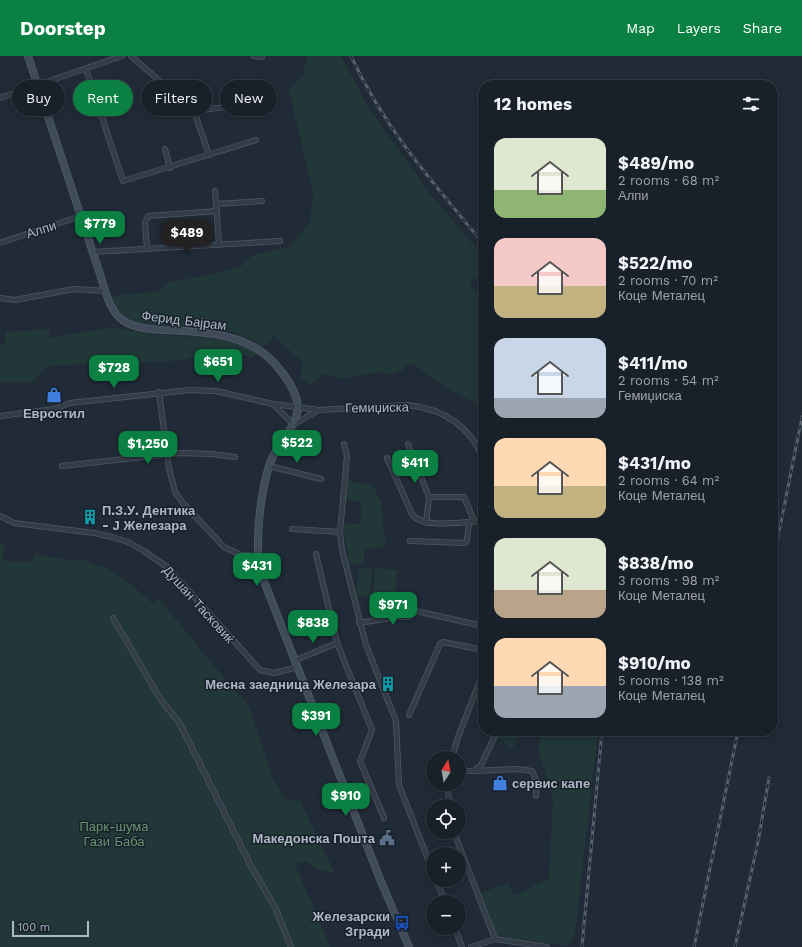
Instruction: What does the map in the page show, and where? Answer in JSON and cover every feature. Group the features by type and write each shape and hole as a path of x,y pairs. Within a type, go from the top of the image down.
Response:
{"street":[{"name":"Ферид Бајрам","path":"28,56 36,80"},
{"path":"53,80 122,56"},
{"path":"131,56 159,80"},
{"path":"254,56 262,57"},
{"path":"86,69 123,182 256,140"},
{"path":"0,98 12,94"},
{"name":"Ферид Бајрам","path":"48,116 106,291 117,314 129,323 157,329 226,335 260,350 281,370 297,401 297,408"},
{"path":"196,116 209,155"},
{"path":"165,149 170,168"},
{"path":"215,191 219,244"},
{"path":"216,204 262,201"},
{"path":"147,248 145,223 147,217 217,211"},
{"name":"Алпи","path":"0,243 81,216"},
{"path":"93,252 280,241"},
{"path":"0,298 15,300 74,290 106,291"},
{"name":"Гемиџиска","path":"0,416 54,409 70,403 159,392 190,390 216,391 274,404 319,410 392,405 428,408 441,412 458,423 474,440 478,448"},
{"path":"159,392 172,483 182,502 224,547 241,556 258,556"},
{"path":"274,404 292,425"},
{"path":"297,408 292,425 274,453 269,466 260,520 258,556 260,571 296,660 380,880 409,947"},
{"path":"292,425 309,414 319,410"},
{"path":"344,444 347,456 340,532 342,550 359,623 366,646 396,721 399,785 426,854"},
{"path":"408,444 429,497 426,522"},
{"path":"62,466 168,454 195,453 235,457"},
{"path":"387,458 412,514 417,520 426,522 478,521"},
{"path":"269,466 321,479"},
{"path":"410,541 465,543 467,540 471,522 464,497 429,497"},
{"name":"Душан Тасковиќ","path":"0,516 14,523 94,533 128,542 167,566 260,670 274,673 298,667"},
{"path":"292,529 340,532"},
{"path":"316,554 337,642 372,730 360,761 384,818"},
{"path":"359,623 397,617 408,617 416,611 478,625"},
{"path":"113,618 161,700 178,721 184,732 252,868 275,907 291,947"},
{"path":"296,660 337,642"},
{"path":"409,716 440,644 443,642 478,649"},
{"path":"454,751 478,686"},
{"path":"474,771 482,765 495,736"},
{"path":"466,771 517,769 532,771 537,782 536,796"},
{"path":"457,839 495,939"},
{"path":"458,935 462,947"},
{"path":"470,947 495,939 547,947"}],"green space":[{"path":"307,56 341,56 369,108 434,199 478,249 478,276 471,281 471,287 478,293 478,404 449,389 411,362 402,370 392,375 382,372 340,379 324,373 310,386 300,377 303,363 274,336 263,348 252,340 227,331 201,327 136,322 123,314 114,300 112,296 155,292 162,289 167,283 213,274 243,265 252,255 290,247 310,222 313,193 289,90 303,75"},
{"path":"108,328 159,335 223,340 235,343 258,354 252,357 222,352 218,357 208,356 172,361 48,366 44,368 34,382 0,382 0,344 5,343 6,332 49,329 49,338"},
{"path":"348,481 373,485 381,502 386,547 364,548 364,563 349,564 344,530 345,523 361,524 362,502 346,500"},
{"name":"Парк-шума Гази Баба","path":"0,543 6,546 2,558 8,562 32,562 35,554 72,561 85,559 91,563 109,569 152,603 159,599 249,706 273,780 285,799 300,801 335,873 316,869 307,861 295,864 330,947 0,947"},
{"path":"359,568 372,569 370,597 356,596"},
{"path":"375,568 397,570 394,610 372,609"},
{"path":"497,736 519,736 512,749"},
{"path":"540,736 597,736 575,934 567,946 497,936 481,893 508,883 514,896 549,878 553,800 538,749"}],"railway":[{"path":"351,56 364,82 394,131 428,176 478,237"},
{"path":"778,537 802,417"},
{"path":"582,947 602,736"},
{"path":"694,947 737,736"},
{"path":"735,947 758,842 769,778"}],"place":[{"name":"Евростил","path":"54,395"},
{"name":"П.З.У. Дентика - Ј Железара","path":"90,517"},
{"name":"Месна заедница Железара","path":"388,684"},
{"name":"сервис капе","path":"500,783"},
{"name":"Македонска Пошта","path":"387,838"},
{"name":"Железарски Згради","path":"402,923"}]}
